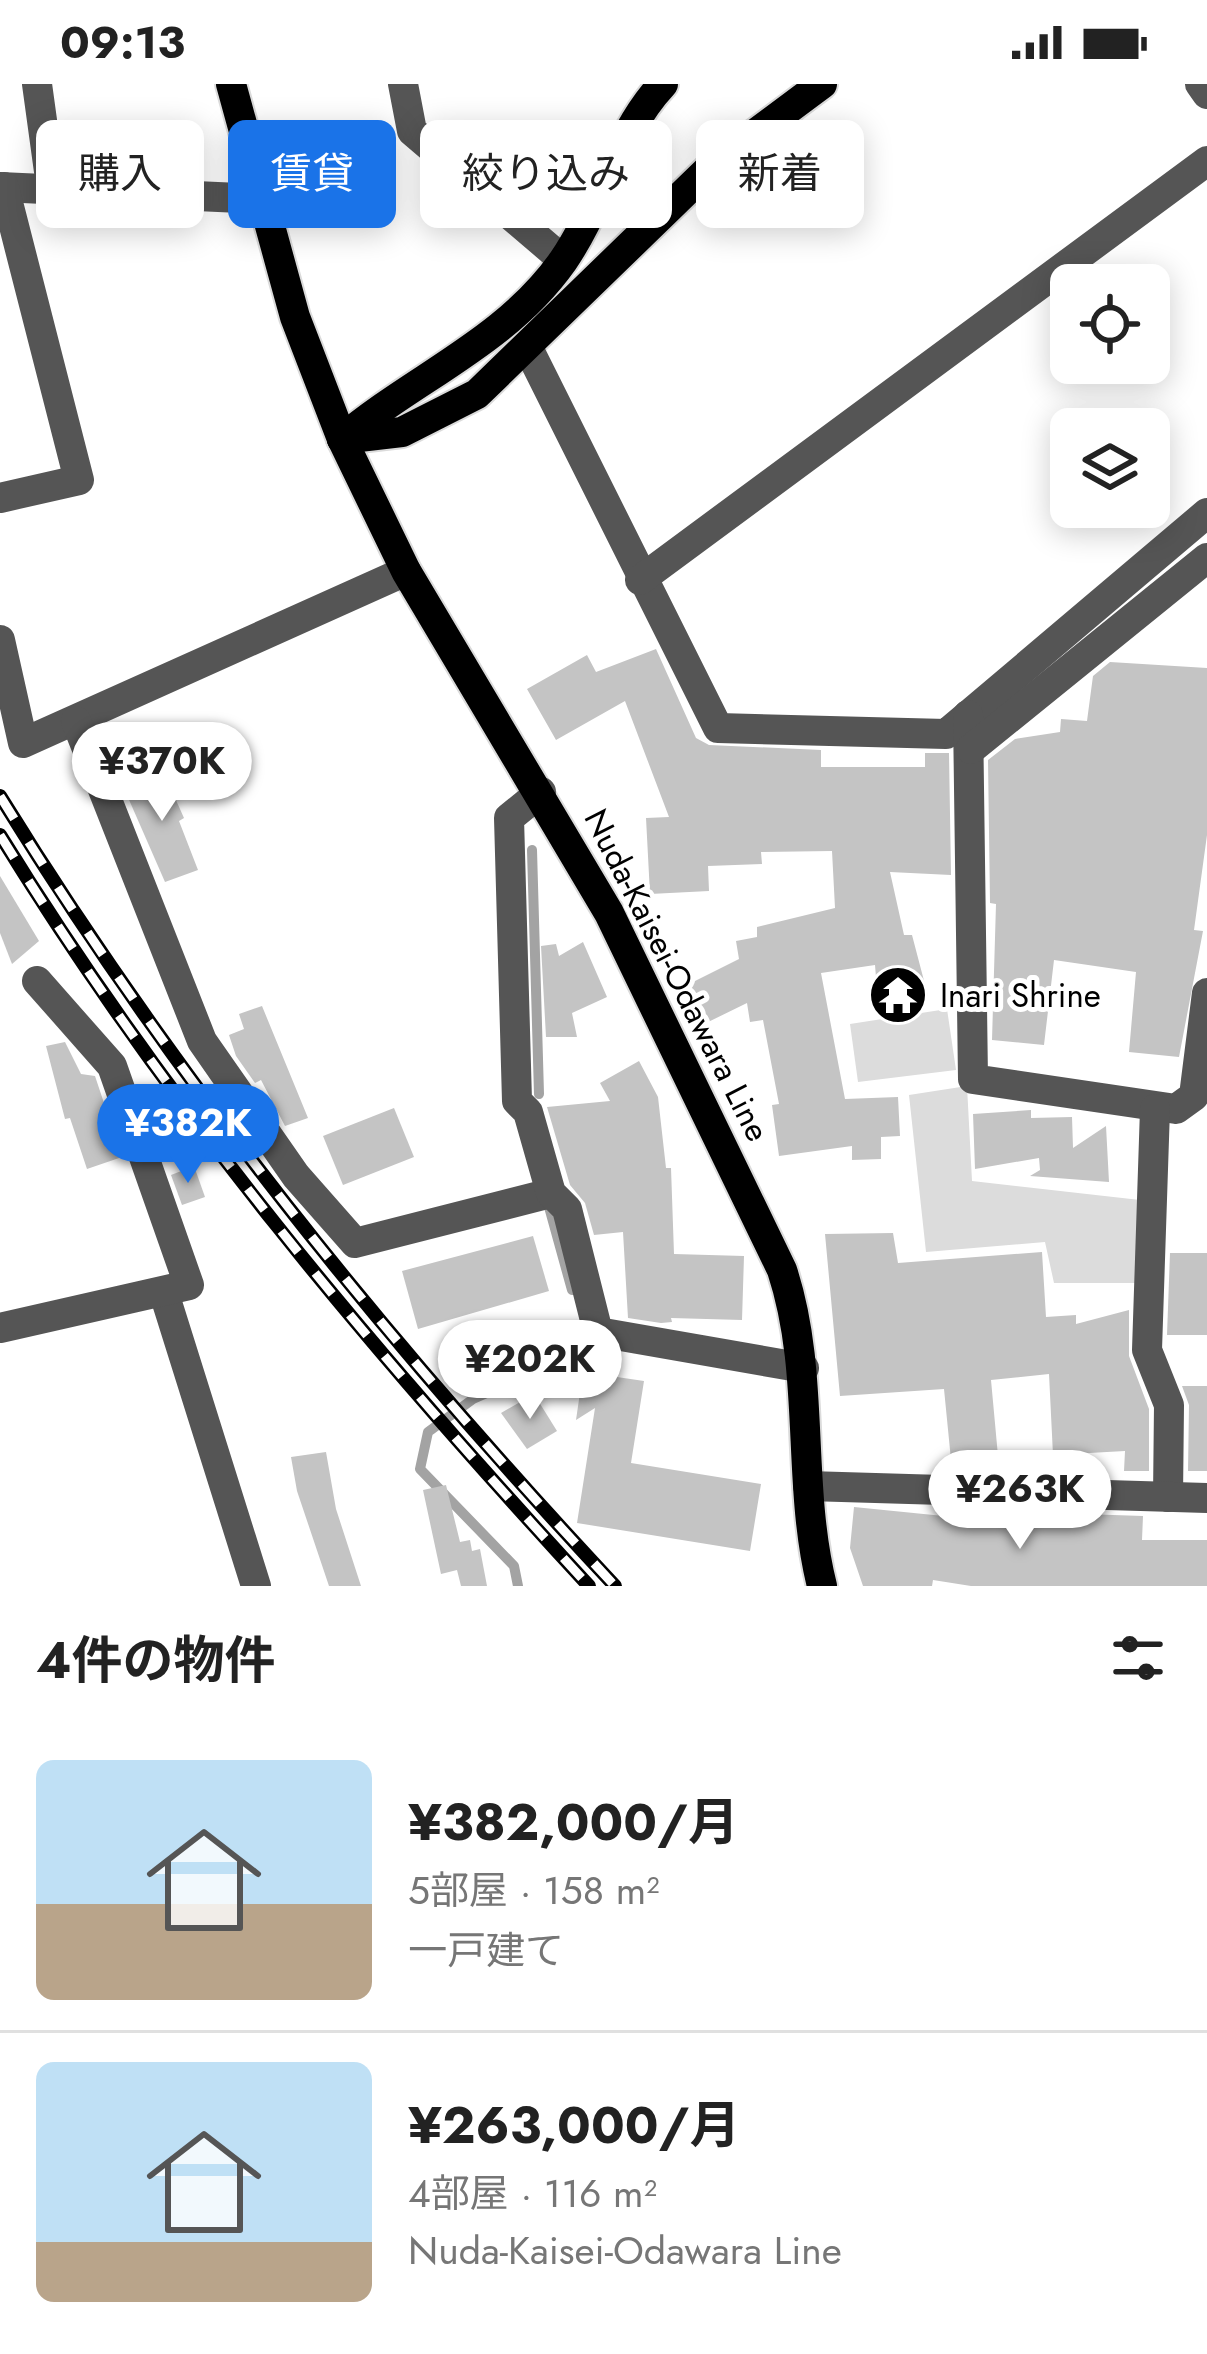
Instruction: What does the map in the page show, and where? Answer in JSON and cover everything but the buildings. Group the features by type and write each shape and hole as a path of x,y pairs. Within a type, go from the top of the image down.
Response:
{"main road":[{"name":"Nuda-Kaisei-Odawara Line","path":"231,84 241,120"},
{"path":"342,439 388,400 412,391 497,334 563,260 662,84"},
{"path":"342,439 402,432 477,394 712,165 822,84"},
{"name":"Nuda-Kaisei-Odawara Line","path":"270,228 295,317 342,439 406,571 542,792 609,913 763,1226 797,1315 812,1543 822,1586"}],"street":[{"path":"37,84 42,120"},
{"path":"403,84 412,130 563,260"},
{"path":"1200,84 1207,94"},
{"path":"640,580 1207,161"},
{"path":"0,498 79,480 2,187 36,186"},
{"path":"527,348 718,728 946,734 1207,513"},
{"path":"971,749 1207,558"},
{"path":"0,640 23,743 406,571"},
{"path":"968,715 973,1079 1176,1109 1194,1096 1207,993"},
{"path":"76,721 202,1041 296,1176 356,1243 551,1193"},
{"path":"542,792 509,818 517,1101 528,1112 551,1193 567,1209 598,1332 804,1368"},
{"path":"0,1328 189,1285 112,1066 37,981"},
{"path":"1155,1109 1147,1350 1168,1405 1168,1496"},
{"path":"164,1293 256,1586"},
{"path":"808,1486 1207,1498"}],"shaded area":[{"path":"947,1009 956,1070 858,1082 850,1024"},
{"path":"967,1086 972,1181 1140,1200 1140,1283 1054,1283 1045,1242 926,1252 909,1095"}],"waterway":[{"path":"532,850 539,1094"},
{"path":"549,1207 572,1290"},
{"path":"518,1586 514,1566 420,1469 428,1432 473,1399 588,1349 582,1326"}],"railway":[{"path":"0,796 138,1006 288,1206 447,1399 615,1586"},
{"path":"0,835 132,1034 276,1225 429,1408 589,1586"}],"place":[{"name":"Inari Shrine","path":"898,995"}]}
